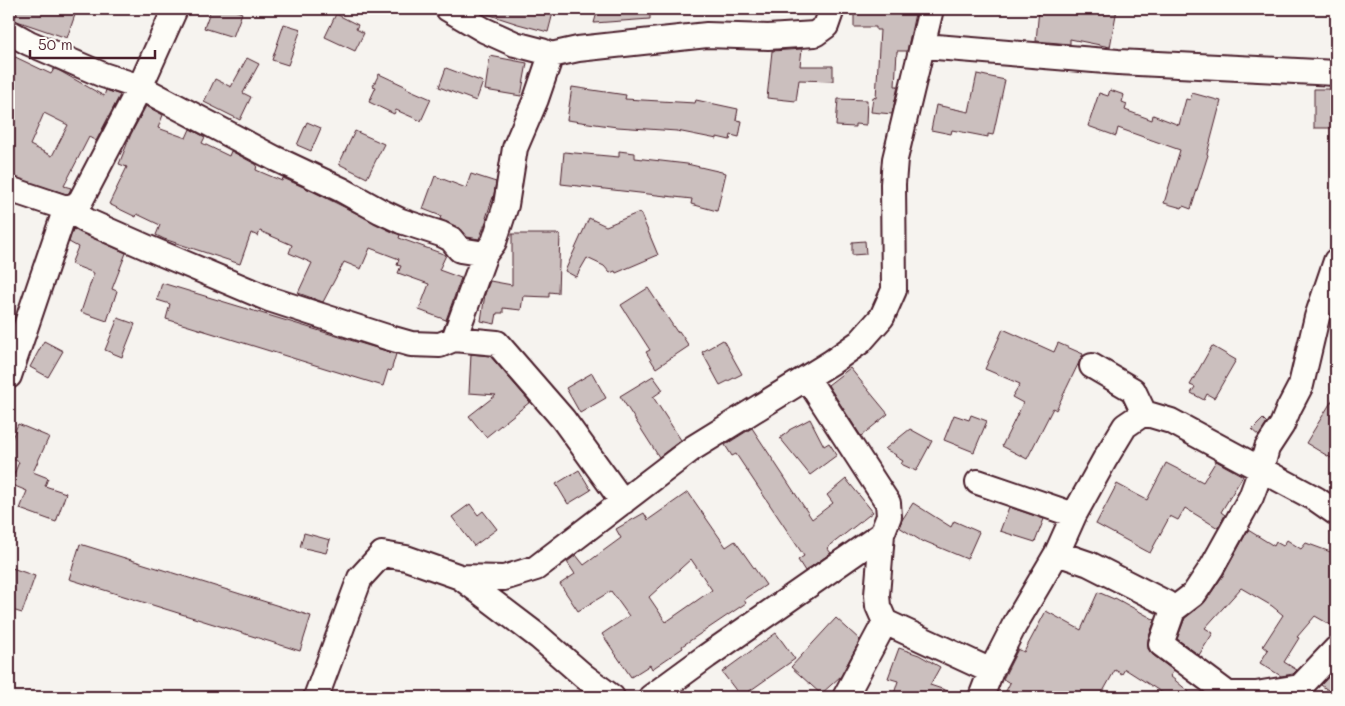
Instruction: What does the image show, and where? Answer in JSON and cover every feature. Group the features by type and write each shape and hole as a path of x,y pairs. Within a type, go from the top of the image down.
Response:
{"street":[{"path":"9,376 78,210 140,87 175,9"},
{"path":"448,9 484,30 515,44 551,55 578,49 707,35 768,37 815,34 826,26 832,9"},
{"path":"316,697 360,578 382,554 406,558 460,576 504,578 536,568 693,448 807,378 860,342 882,317 894,290 893,184 895,158 924,46 931,9"},
{"path":"9,32 103,75 140,87 274,158 342,190 380,211 401,221 451,239 460,250 485,254"},
{"path":"924,46 1118,62 1336,73"},
{"path":"454,339 485,254 494,242 506,205 514,148 536,100 551,55"},
{"path":"9,189 78,210 146,247 270,299 411,344 440,345 454,339 497,343 563,419 623,502"},
{"path":"1336,261 1317,317 1301,385 1282,425 1267,448 1262,470 1251,496 1212,567 1194,594 1173,610 1161,644 1227,696 1256,694 1300,687 1336,649"},
{"path":"1092,366 1134,390 1144,413"},
{"path":"807,378 888,504 889,516 882,534 877,595 878,606 885,622 992,671"},
{"path":"981,697 1014,626 1057,553 1074,515 1125,426 1144,413 1171,420 1316,499 1336,513"},
{"path":"978,482 1074,515"},
{"path":"651,697 882,534"},
{"path":"1057,553 1089,564 1166,603 1173,610"},
{"path":"460,576 612,697"},
{"path":"845,697 885,622"}],"building":[{"path":"18,9 77,9 67,38 14,20"},
{"path":"211,9 231,9 242,13 233,37 204,28"},
{"path":"479,9 554,9 548,32 478,11"},
{"path":"598,9 650,9 650,19 594,23"},
{"path":"854,9 916,9 907,51 897,51 895,86 898,86 892,114 871,112 873,97 876,98 880,30 876,30 876,27 854,27"},
{"path":"1039,9 1117,9 1110,47 1070,39 1070,44 1036,41"},
{"path":"336,14 358,25 356,29 364,33 355,51 325,37"},
{"path":"284,24 301,29 288,65 272,60"},
{"path":"802,49 800,66 833,66 833,81 799,80 796,101 767,98 772,51"},
{"path":"9,54 51,74 54,69 58,70 104,96 106,90 120,95 96,141 89,137 64,186 71,188 69,193 66,194 9,176","holes":["44,113 68,125 52,156 30,145"]},
{"path":"490,56 527,63 521,96 485,90"},
{"path":"247,58 259,64 243,93 251,97 240,120 204,102 215,79 231,87"},
{"path":"446,68 483,82 476,101 439,87"},
{"path":"379,74 431,99 421,121 396,110 394,114 369,102 376,87 373,86"},
{"path":"977,74 1005,80 993,135 988,134 988,137 952,130 951,134 931,130 936,105 969,112"},
{"path":"572,87 626,95 625,99 695,103 696,100 738,109 736,120 742,121 739,137 731,135 730,140 717,137 717,139 677,131 617,127 567,120"},
{"path":"1314,89 1336,89 1336,128 1314,128"},
{"path":"1110,90 1124,95 1122,102 1127,104 1125,110 1152,120 1153,115 1179,125 1186,99 1190,100 1192,93 1221,101 1208,155 1191,209 1164,203 1180,150 1118,128 1116,136 1088,126 1099,93 1108,96"},
{"path":"838,99 867,100 866,125 855,124 855,127 836,126"},
{"path":"146,106 163,115 158,128 186,138 190,129 205,137 202,143 229,156 231,151 257,165 256,170 282,181 283,178 310,190 400,235 399,238 446,255 439,270 461,278 446,320 419,310 429,284 398,273 401,266 397,265 399,259 370,248 361,269 344,262 323,302 298,293 312,263 289,253 292,245 260,231 258,236 251,233 240,264 164,239 156,235 160,225 137,214 136,217 109,204 127,167 119,164 131,134"},
{"path":"307,122 321,128 311,151 297,145"},
{"path":"355,131 384,144 367,178 339,164"},
{"path":"619,151 635,153 635,158 687,164 726,173 717,211 691,204 692,199 561,184 564,152 619,157"},
{"path":"471,174 496,182 487,219 479,239 467,237 457,227 440,219 441,216 423,209 435,176 466,188"},
{"path":"640,212 658,255 616,273 615,271 610,273 604,266 587,258 576,277 565,271 589,218 606,226"},
{"path":"73,229 126,253 112,289 117,291 107,321 81,312 94,273 71,264 78,247 69,242"},
{"path":"512,234 560,234 558,293 549,292 549,297 523,296 521,310 503,308 503,313 497,313 495,324 481,321 485,294 490,281 512,285"},
{"path":"865,241 866,254 852,255 852,242"},
{"path":"162,283 396,354 391,371 388,370 383,386 166,319 170,304 157,300"},
{"path":"648,288 677,332 679,331 689,346 656,368 646,352 650,350 621,305"},
{"path":"118,318 135,324 122,357 105,350"},
{"path":"1003,329 1054,352 1058,343 1083,354 1056,410 1053,408 1027,459 1002,446 1023,403 1012,397 1020,384 985,369"},
{"path":"723,340 742,374 720,385 702,352"},
{"path":"44,341 63,351 48,377 30,367"},
{"path":"1212,346 1236,360 1214,398 1207,394 1204,400 1191,393 1195,387 1190,385"},
{"path":"471,354 490,356 530,402 486,437 469,416 496,395 469,393"},
{"path":"850,368 888,414 861,436 828,385"},
{"path":"592,373 606,398 580,413 566,388"},
{"path":"653,376 663,390 653,397 681,440 659,457 620,396"},
{"path":"1336,394 1336,461 1306,443"},
{"path":"954,415 969,420 971,415 987,421 974,452 944,440"},
{"path":"810,419 824,446 829,443 837,455 810,475 780,438 789,430"},
{"path":"1263,419 1267,423 1259,436 1252,430"},
{"path":"18,424 49,437 33,472 48,478 45,486 66,493 56,522 20,509 27,491 10,484 19,462 9,457 9,445"},
{"path":"752,428 812,519 833,503 827,495 846,479 873,512 827,548 831,553 805,571 798,560 804,556 736,454 732,456 725,445"},
{"path":"910,429 932,441 916,471 901,464 903,461 885,449"},
{"path":"1216,461 1243,476 1221,512 1225,515 1218,528 1185,508 1178,520 1170,516 1150,553 1096,524 1117,484 1147,500 1166,463 1203,482"},
{"path":"579,470 591,490 568,504 556,484"},
{"path":"688,492 726,547 735,541 766,585 744,600 746,603 682,646 683,648 652,669 650,665 631,677 602,634 629,616 611,591 578,611 560,584 575,574 567,562 576,555 584,565 621,538 616,529 644,513 648,520","holes":["691,559 712,590 666,622 649,597"]},
{"path":"913,503 951,527 954,521 979,532 967,559 923,542 899,527"},
{"path":"470,504 478,515 483,511 497,529 474,546 452,517"},
{"path":"1009,507 1044,519 1035,542 1000,531"},
{"path":"1248,530 1274,546 1276,542 1283,546 1287,540 1301,549 1306,543 1336,554 1336,628 1315,616 1297,637 1299,638 1284,662 1297,670 1293,674 1281,676 1260,663 1268,650 1263,646 1283,615 1272,606 1241,588 1205,628 1213,633 1199,655 1177,639 1185,618 1205,602 1224,574"},
{"path":"304,533 330,540 326,553 300,547"},
{"path":"80,544 311,616 300,651 69,579"},
{"path":"12,568 35,576 22,613 9,609 9,578"},
{"path":"1098,592 1115,598 1155,620 1148,639 1148,649 1174,671 1170,676 1195,697 1169,697 1125,669 1122,674 1115,670 1100,697 1003,697 1010,683 1003,679 1018,649 1024,652 1046,611 1081,630"},
{"path":"836,618 860,640 841,676 821,694 791,667"},
{"path":"776,633 795,659 741,697 722,672"},
{"path":"899,648 919,655 940,667 930,685 960,695 960,697 893,697 898,681 888,678"},
{"path":"1332,673 1336,675 1336,696 1321,685"}]}
